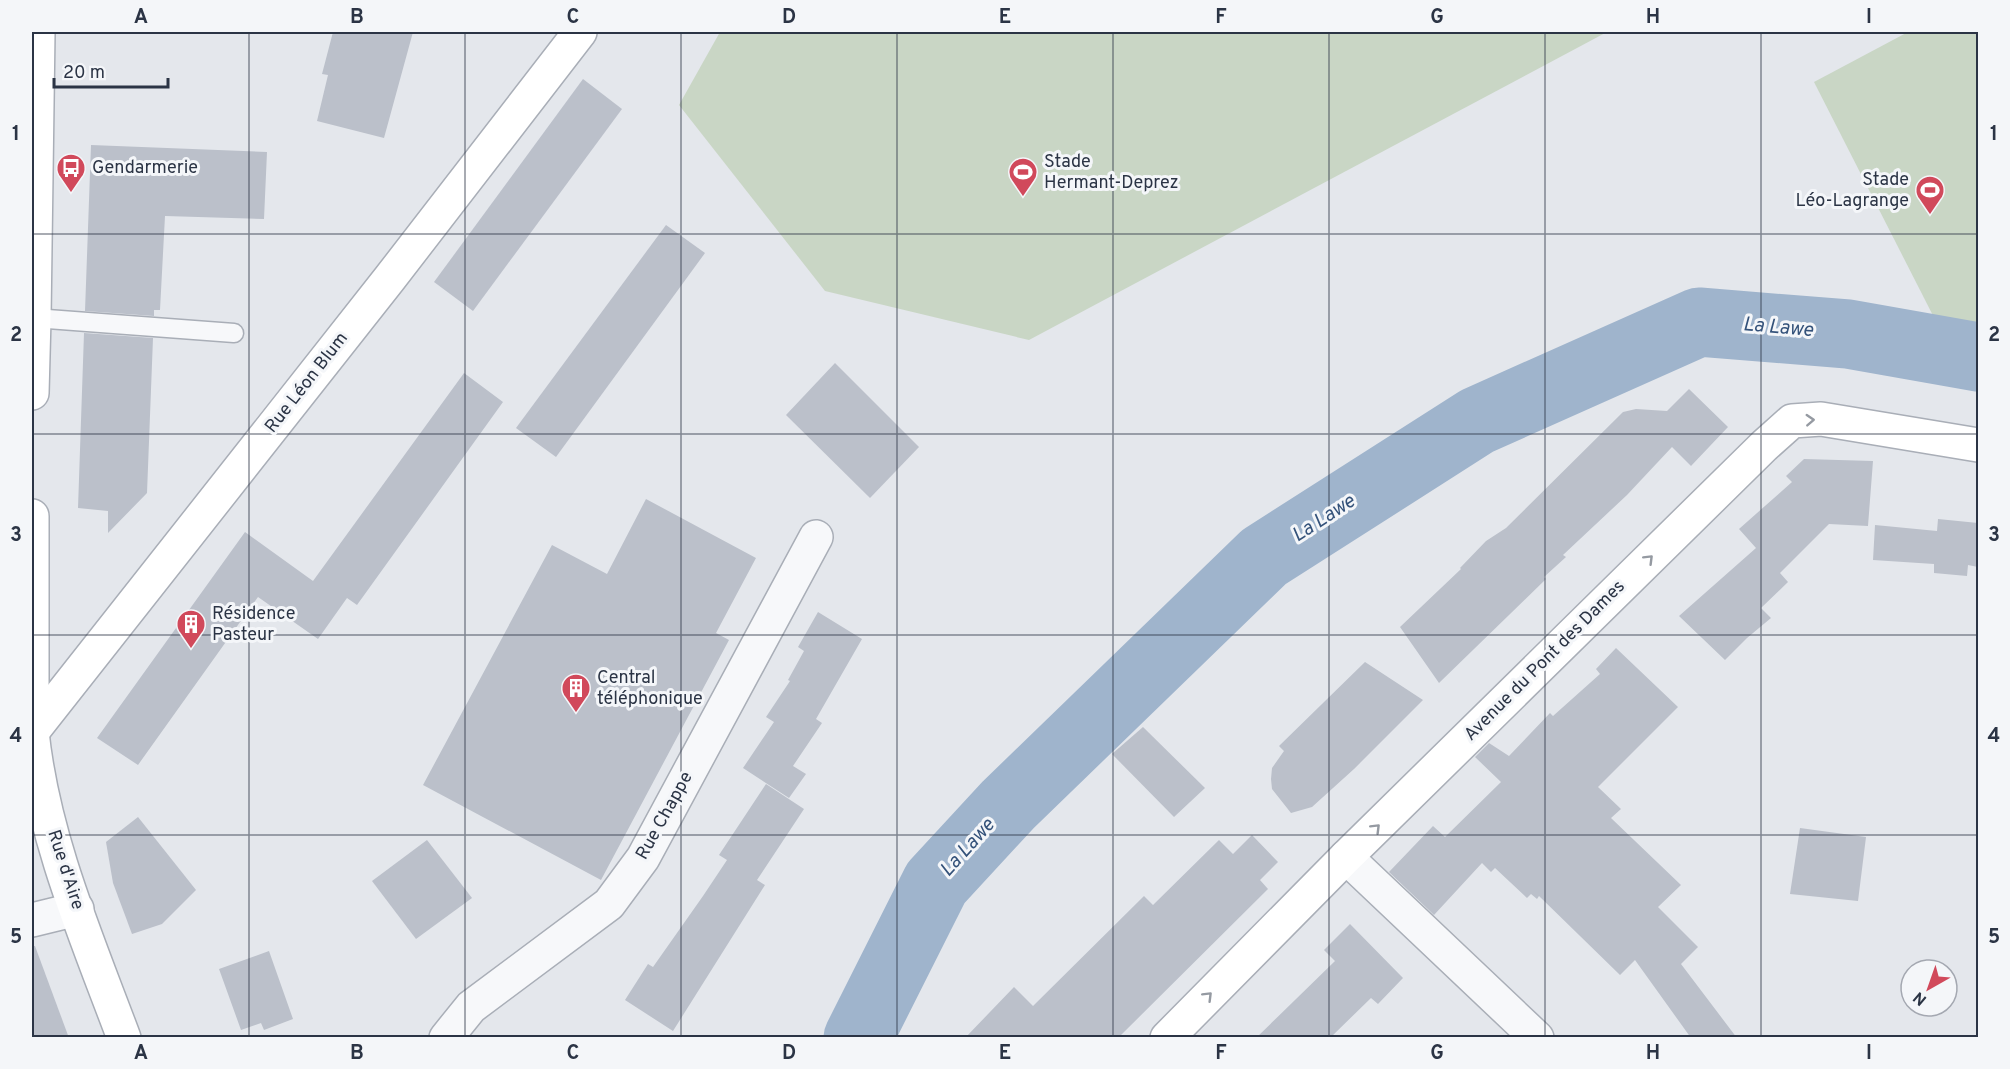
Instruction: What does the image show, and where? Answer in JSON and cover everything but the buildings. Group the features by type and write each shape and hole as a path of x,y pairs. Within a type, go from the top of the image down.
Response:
{"street":[{"path":"32,393 38,32"},
{"name":"Rue Léon Blum","path":"32,732 383,287 580,32"},
{"name":"Avenue du Pont des Dames","path":"1167,1038 1346,857 1792,421 1821,419 1978,445"},
{"name":"Rue d'Aire","path":"32,516 32,732 35,767 59,858 124,1038"},
{"name":"Rue Chappe","path":"446,1038 471,1007 609,904 643,858 816,537"},
{"path":"1346,857 1537,1038"},
{"path":"32,920 77,909"}],"lane":[{"path":"34,318 234,333"}],"green space":[{"name":"Stade Hermant-Deprez","path":"720,32 1607,32 1029,340 825,291 679,105"},
{"name":"Stade Léo-Lagrange","path":"1908,32 1978,32 1978,351 1949,347 1814,82"}],"waterway":[{"name":"La Lawe","path":"858,1038 936,883 1008,805 1264,557 1477,421 1699,322 1848,334 1978,357"}],"place":[{"name":"Gendarmerie","path":"71,194"},
{"name":"Stade Hermant-Deprez","path":"1023,198"},
{"name":"Stade Léo-Lagrange","path":"1930,216"},
{"name":"Résidence Pasteur","path":"191,650"},
{"name":"Central téléphonique","path":"576,714"}]}
